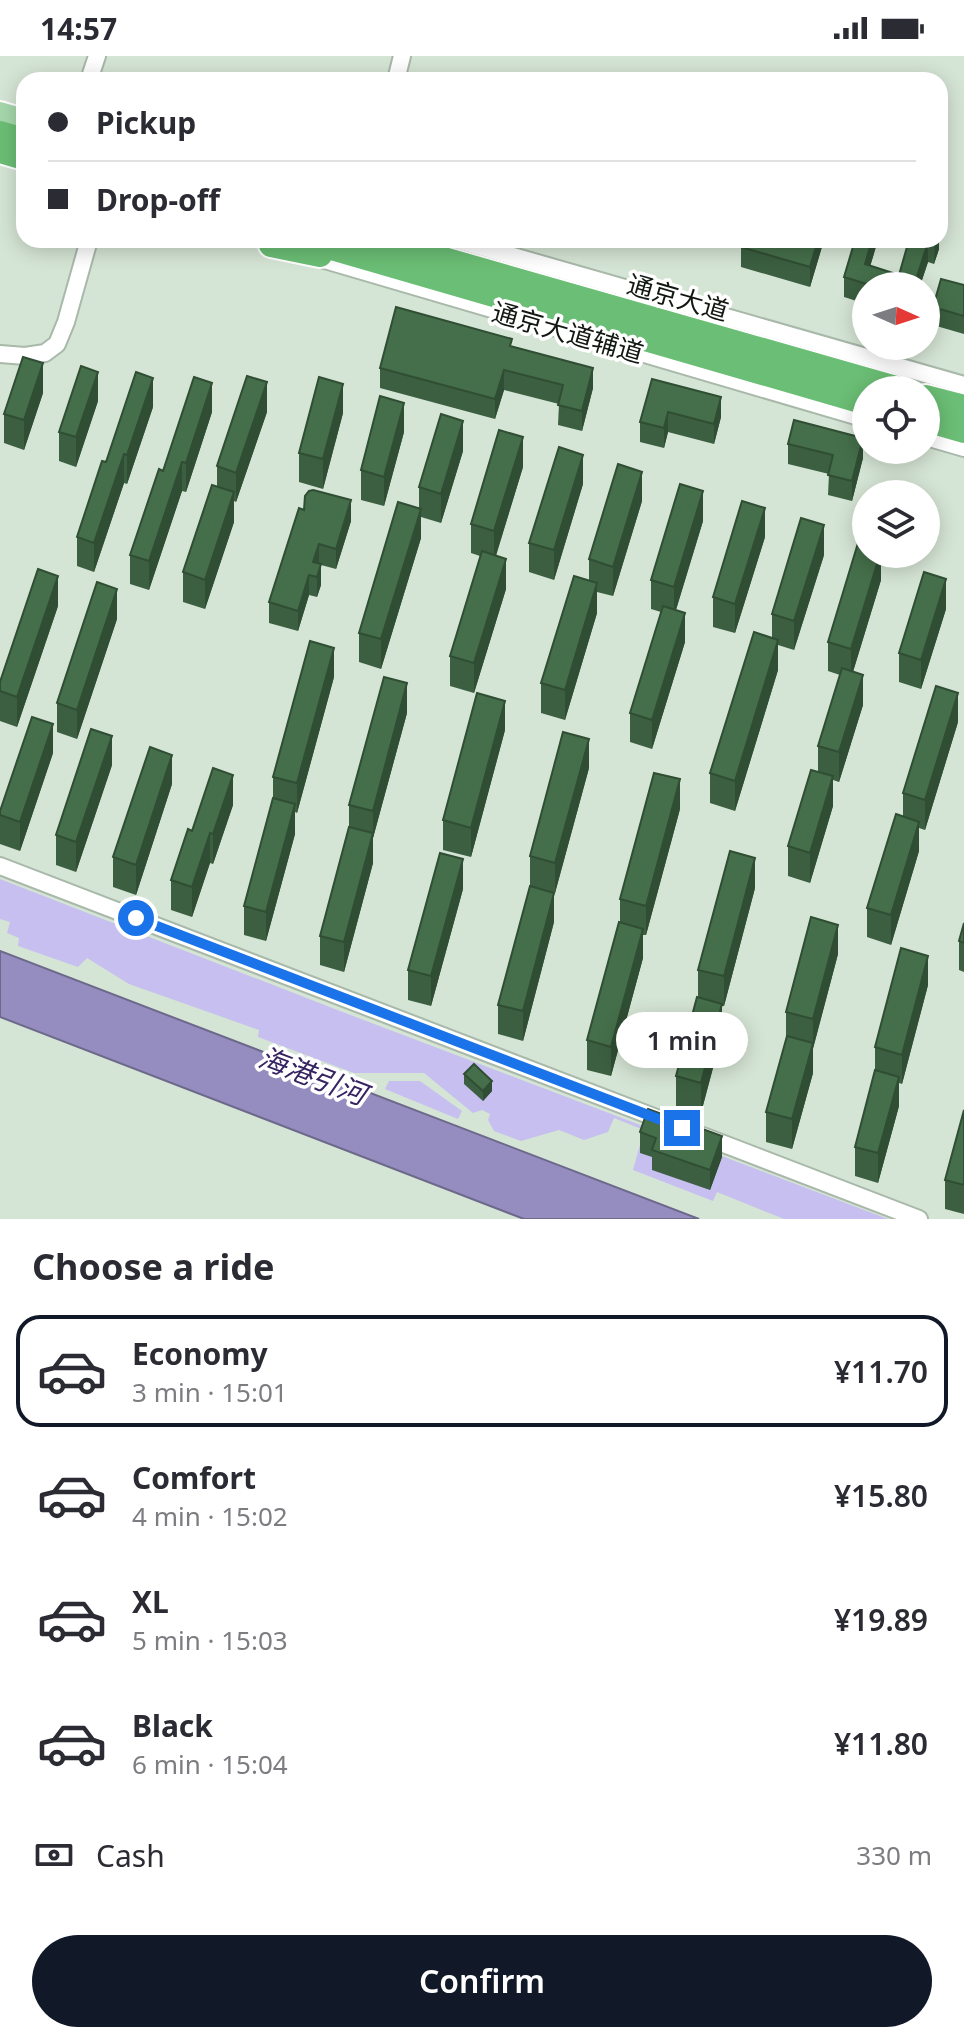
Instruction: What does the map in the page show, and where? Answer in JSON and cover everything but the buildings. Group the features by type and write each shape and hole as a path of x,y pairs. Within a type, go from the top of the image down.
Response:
{"highway":[{"path":"303,248 437,268"},
{"path":"342,248 437,268"},
{"path":"394,248 437,268"},
{"path":"406,248 437,268"},
{"name":"通京大道","path":"437,268 852,377"},
{"name":"通京大道","path":"437,268 852,399"},
{"path":"940,401 964,407"},
{"path":"940,424 964,431"}],"street":[{"path":"0,354 25,356 45,353 57,344 87,248"},
{"name":"通京大道辅道","path":"283,248 852,415"},
{"path":"485,248 964,385"},
{"path":"940,441 964,448"},
{"path":"0,866 919,1219"}],"shaded area":[{"path":"0,879 888,1219 784,1219 717,1192 713,1201 633,1170 644,1130 614,1118 608,1132 584,1140 559,1130 521,1141 494,1131 488,1120 490,1114 482,1110 473,1113 424,1073 354,1073 258,1037 259,1030 129,984 87,958 78,967 18,946 19,938 7,933 10,922 0,919"},
{"path":"389,1081 420,1081 462,1111 458,1119 385,1089"}],"water":[{"name":"海港引河","path":"0,951 699,1219 524,1219 0,1017"}],"route":[{"path":"136,918 682,1128"}]}
